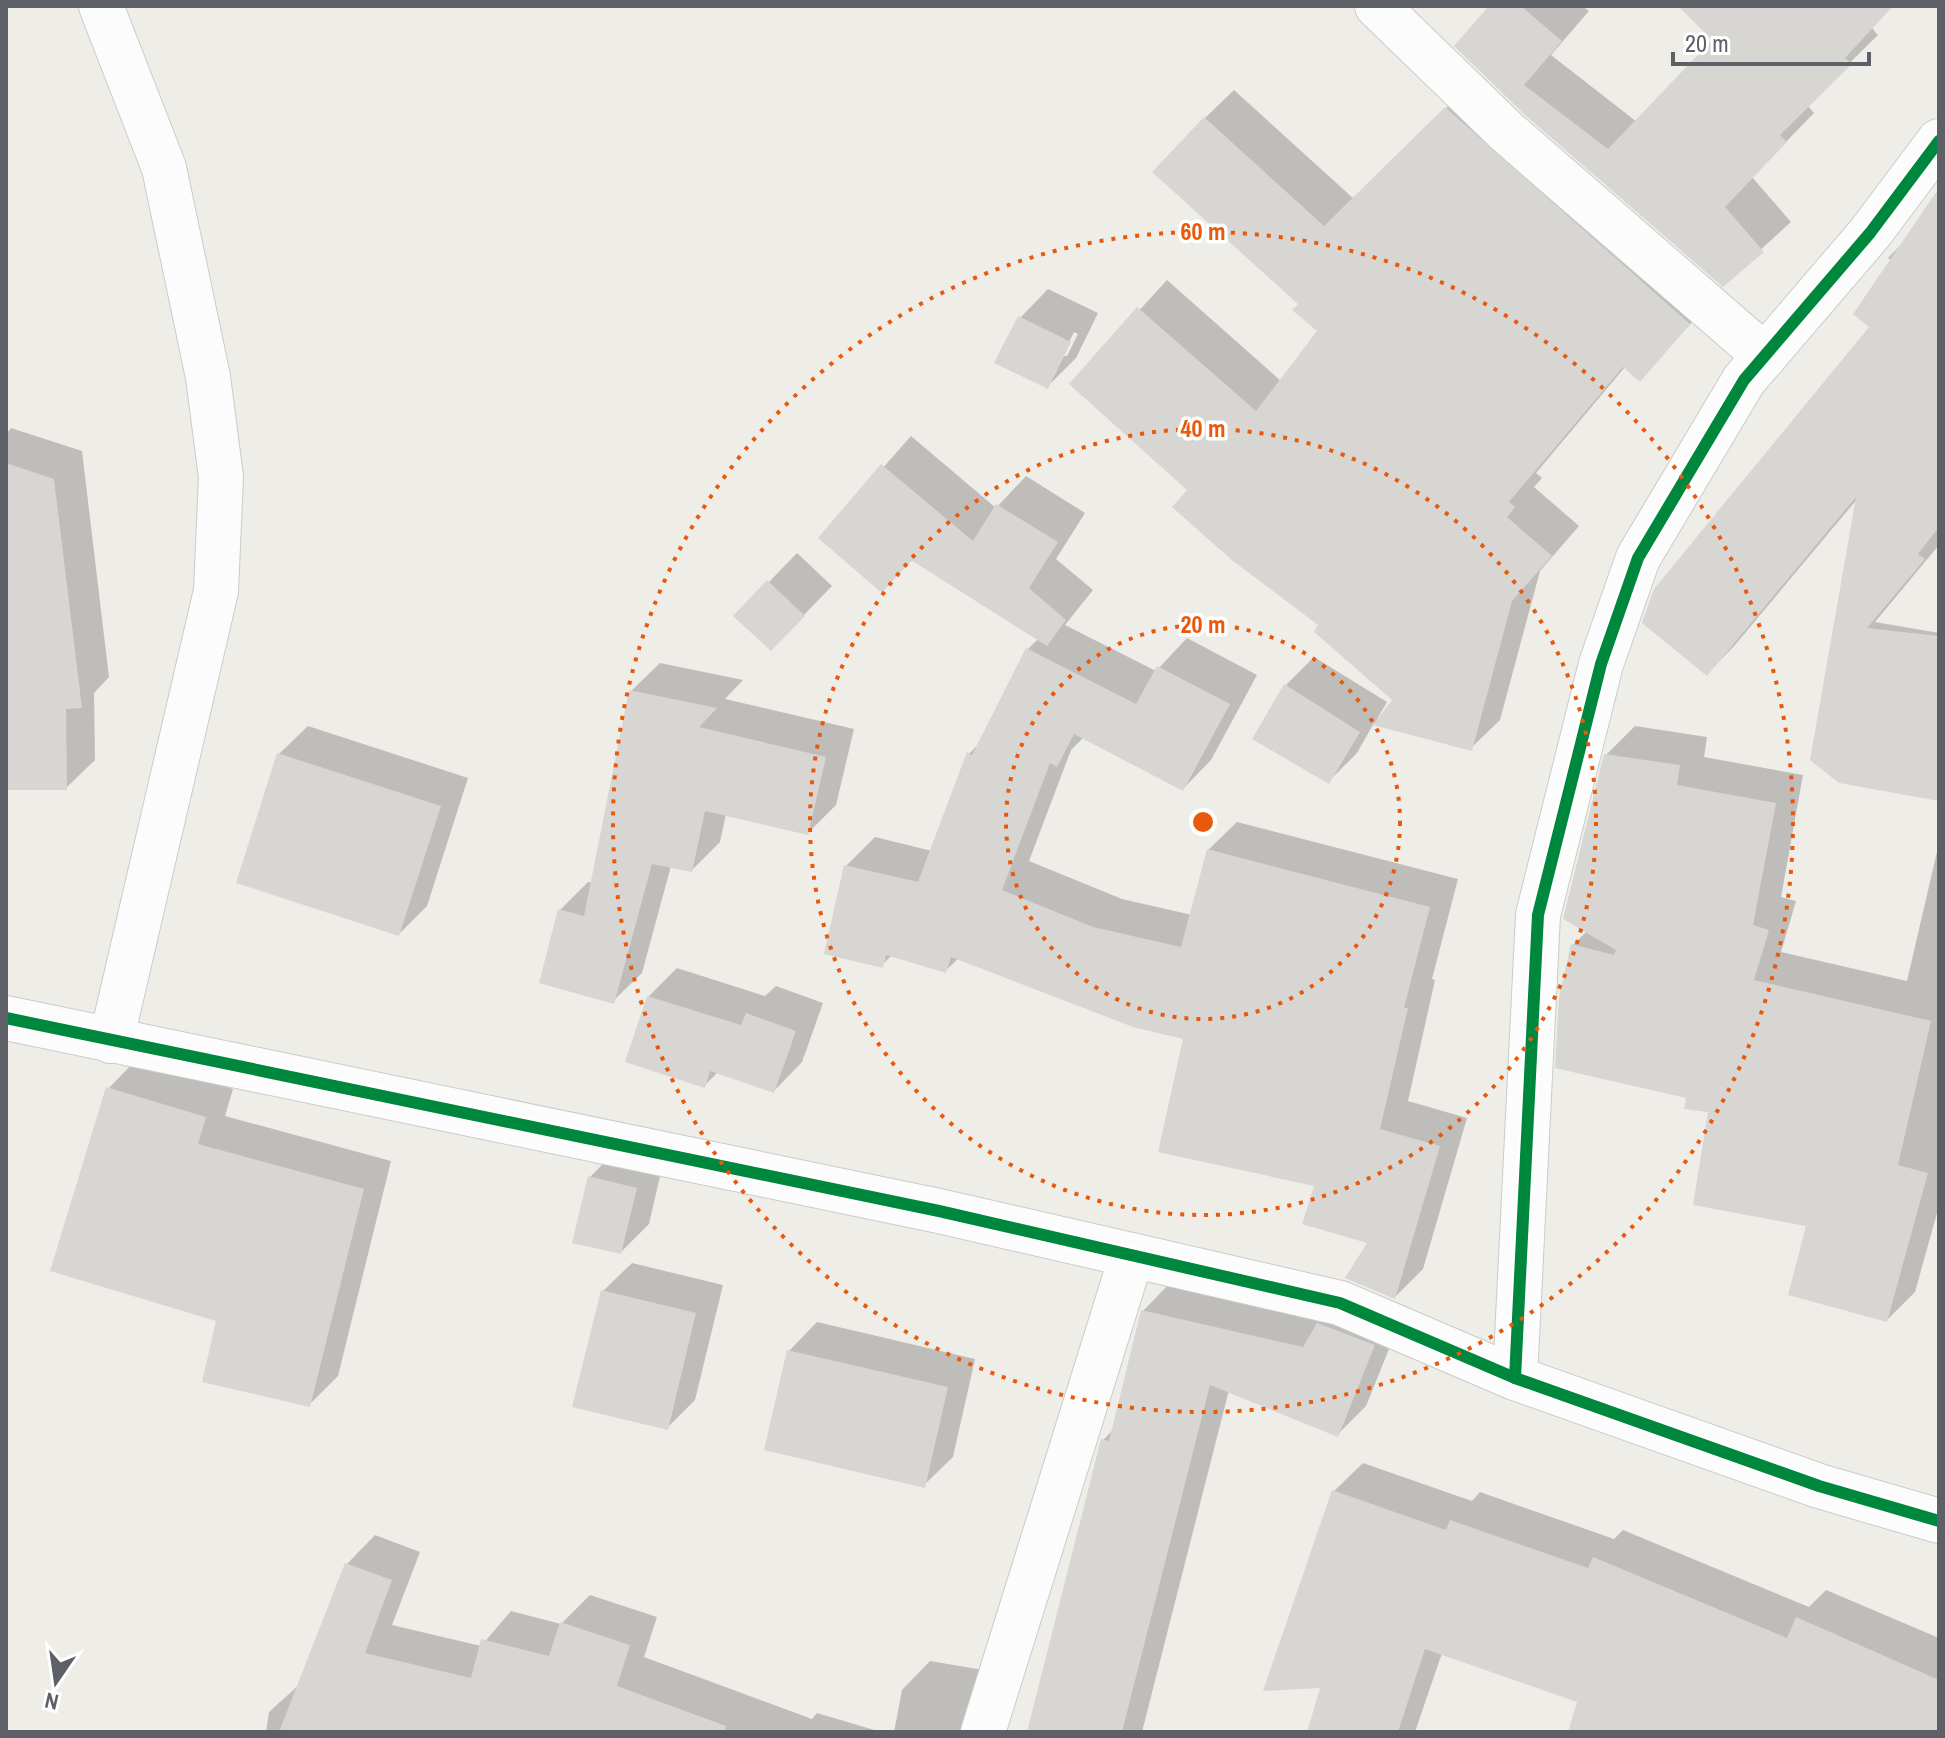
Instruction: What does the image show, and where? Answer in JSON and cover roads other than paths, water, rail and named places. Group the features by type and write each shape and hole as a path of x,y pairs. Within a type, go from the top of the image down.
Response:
{"street":[{"path":"101,6 164,168 208,377 221,477 216,591 111,1041"},
{"path":"1377,6 1507,132 1765,356"},
{"path":"1515,1378 1538,915 1601,664 1638,558 1744,380 1870,233 1939,141"},
{"path":"6,1018 908,1204 1340,1303 1515,1378 1819,1486 1939,1521"},
{"path":"983,1732 1132,1255"}]}
